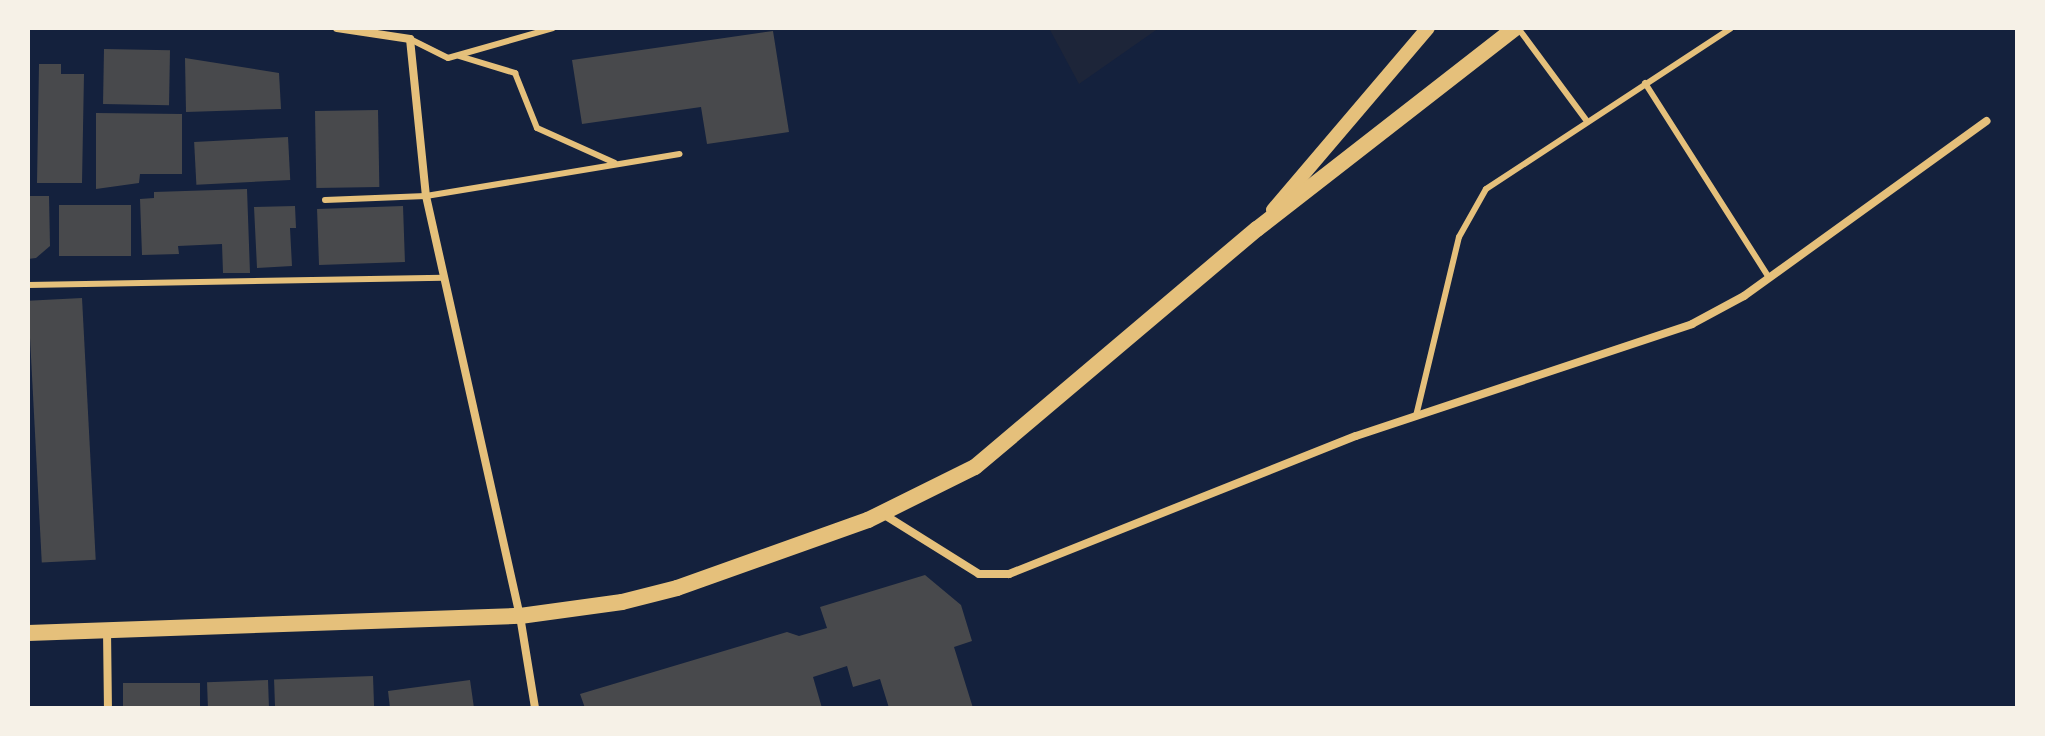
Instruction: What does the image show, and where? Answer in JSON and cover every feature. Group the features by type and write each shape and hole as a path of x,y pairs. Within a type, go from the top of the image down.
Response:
{"main road":[{"path":"28,633 520,616 622,602 677,588 882,514 975,467 1257,229 1517,28"}],"street":[{"path":"337,28 410,39"},
{"path":"399,28 410,39 426,196 520,616 535,708"},
{"path":"1257,229 1428,28"},
{"path":"882,514 979,574 1009,574 1416,416 1692,324 1769,278 1987,121"},
{"path":"107,630 108,708"}],"lane":[{"path":"410,39 448,58 553,28"},
{"path":"1517,28 1586,120"},
{"path":"1416,416 1445,282 1475,206 1497,178 1731,28"},
{"path":"459,56 515,73 537,128 617,164"},
{"path":"1645,83 1769,278"},
{"path":"325,200 426,196 680,154"},
{"path":"28,285 443,278"}],"shaded area":[{"path":"1049,28 1159,28 1079,84"}],"building":[{"path":"773,31 789,132 707,144 701,107 582,124 572,60"},
{"path":"104,49 170,50 169,105 103,104"},
{"path":"185,58 279,73 281,109 186,112"},
{"path":"39,64 61,64 61,74 84,74 82,183 37,183"},
{"path":"378,110 379,187 316,188 315,111"},
{"path":"96,113 182,114 182,174 140,174 139,183 96,189"},
{"path":"288,137 290,180 196,185 194,142"},
{"path":"247,189 250,273 223,273 222,244 178,246 179,254 142,255 140,199 154,198 154,192"},
{"path":"28,196 49,196 50,246 36,258 28,259"},
{"path":"59,205 131,205 131,256 59,256"},
{"path":"295,206 296,228 290,228 292,266 257,268 254,207"},
{"path":"403,206 405,262 319,265 317,209"},
{"path":"82,298 96,560 42,562 28,301"},
{"path":"925,575 961,605 972,641 954,647 973,708 889,708 880,679 853,687 847,666 813,677 822,708 585,708 580,694 787,632 799,636 827,628 820,607"},
{"path":"373,676 374,708 275,708 274,679"},
{"path":"268,680 269,708 208,708 207,682"},
{"path":"470,680 474,708 390,708 388,691"},
{"path":"123,683 200,683 200,708 123,708"}]}
